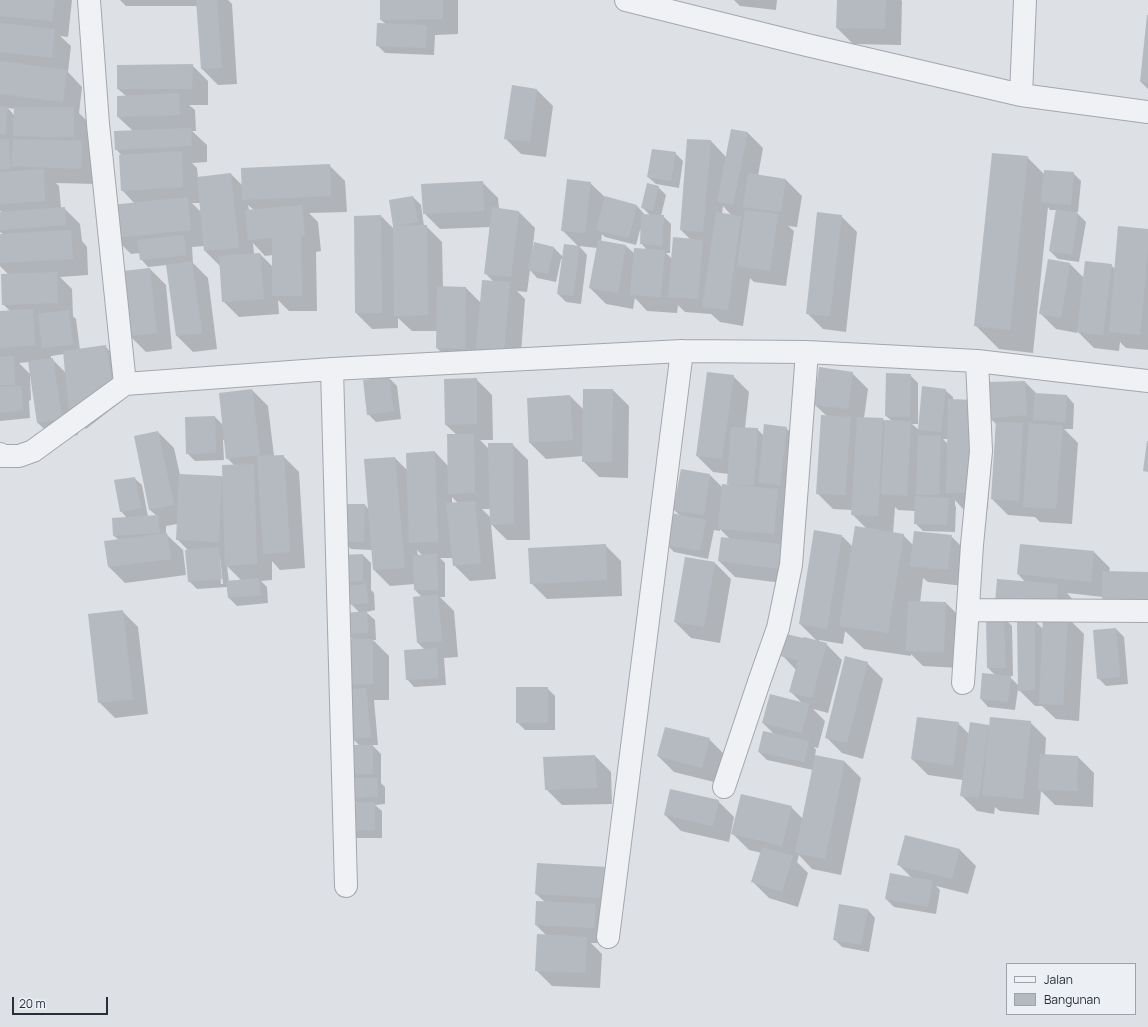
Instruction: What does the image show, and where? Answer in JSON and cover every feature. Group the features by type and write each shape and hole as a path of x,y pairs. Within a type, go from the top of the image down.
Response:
{"street":[{"path":"89,0 98,124 125,384"},
{"path":"626,0 807,45 1021,95 1148,112"},
{"path":"1021,95 1024,0"},
{"path":"0,454 2,456 19,456 34,451 125,384 332,369 682,351 807,352 977,361 1148,381"},
{"path":"608,937 682,351"},
{"path":"724,787 778,628 791,565 807,352"},
{"path":"963,683 972,545 981,451 977,361"},
{"path":"332,369 346,886"},
{"path":"968,610 1148,611"}],"building":[{"path":"0,0 55,0 52,21 0,16"},
{"path":"196,0 217,0 222,68 201,69"},
{"path":"380,0 443,0 443,19 380,20"},
{"path":"837,0 886,0 885,29 836,28"},
{"path":"1148,15 1148,83 1140,82"},
{"path":"0,23 55,29 52,58 0,52"},
{"path":"377,23 427,25 426,48 376,46"},
{"path":"0,61 67,70 63,102 0,94"},
{"path":"193,64 192,89 117,89 117,65"},
{"path":"512,85 537,89 530,142 504,139"},
{"path":"179,93 180,115 117,117 117,96"},
{"path":"0,106 8,107 5,135 0,134"},
{"path":"14,107 74,107 74,137 13,136"},
{"path":"191,128 192,146 115,150 114,131"},
{"path":"731,129 748,132 733,205 717,202"},
{"path":"0,139 9,139 10,169 0,169"},
{"path":"13,139 82,141 81,169 11,166"},
{"path":"687,139 711,140 703,232 680,230"},
{"path":"652,149 676,152 671,181 647,177"},
{"path":"182,151 183,187 121,191 119,155"},
{"path":"992,153 1028,156 1010,330 974,326"},
{"path":"330,164 331,196 242,200 241,168"},
{"path":"44,169 45,201 0,204 0,172"},
{"path":"1044,170 1074,172 1071,205 1041,202"},
{"path":"231,173 239,248 204,251 197,177"},
{"path":"748,173 786,179 781,212 743,207"},
{"path":"567,179 591,182 585,233 561,231"},
{"path":"483,181 484,211 423,214 421,184"},
{"path":"647,183 659,186 653,211 641,208"},
{"path":"413,196 418,222 393,226 389,200"},
{"path":"605,196 637,205 629,238 596,230"},
{"path":"188,197 191,230 114,238 111,205"},
{"path":"302,205 305,235 301,236 302,296 272,296 272,238 248,240 245,210"},
{"path":"65,207 66,225 0,230 0,212"},
{"path":"492,207 519,211 511,277 484,274"},
{"path":"1056,209 1078,213 1072,255 1049,251"},
{"path":"745,210 778,214 770,271 737,266"},
{"path":"716,212 741,216 728,310 702,307"},
{"path":"817,212 842,215 830,316 806,314"},
{"path":"641,214 664,215 662,246 640,244"},
{"path":"381,215 382,313 355,313 354,216"},
{"path":"427,225 428,315 394,316 393,226"},
{"path":"1118,226 1148,229 1148,249 1140,335 1109,332"},
{"path":"71,230 73,259 0,263 0,234"},
{"path":"184,235 186,255 140,260 137,240"},
{"path":"673,237 703,240 698,299 668,297"},
{"path":"598,240 626,245 618,293 589,288"},
{"path":"534,242 554,247 548,274 528,270"},
{"path":"564,244 580,246 573,296 557,294"},
{"path":"634,248 665,250 661,297 630,295"},
{"path":"260,253 264,299 222,302 219,256"},
{"path":"1048,259 1070,263 1061,318 1039,314"},
{"path":"192,261 202,333 176,336 166,265"},
{"path":"1085,261 1112,264 1103,335 1077,332"},
{"path":"150,268 157,333 129,336 122,271"},
{"path":"57,272 58,303 2,305 1,274"},
{"path":"482,280 510,282 504,352 476,349"},
{"path":"437,286 466,287 465,349 436,348"},
{"path":"33,309 35,345 0,348 0,311"},
{"path":"69,310 73,344 42,348 38,314"},
{"path":"106,345 112,381 69,414 63,351"},
{"path":"14,356 15,385 0,385 0,357"},
{"path":"53,358 62,419 37,423 28,361"},
{"path":"819,367 853,372 848,409 814,405"},
{"path":"707,372 734,375 722,459 696,456"},
{"path":"886,373 911,374 910,417 885,416"},
{"path":"389,377 394,411 367,415 363,380"},
{"path":"477,378 477,424 445,425 444,379"},
{"path":"1025,381 1027,415 989,418 987,382"},
{"path":"21,386 23,410 0,413 0,387"},
{"path":"922,386 946,389 941,432 918,430"},
{"path":"252,389 260,455 226,459 219,393"},
{"path":"583,389 613,389 612,462 582,462"},
{"path":"1035,393 1067,395 1065,422 1033,420"},
{"path":"570,395 573,440 529,443 527,398"},
{"path":"948,399 975,400 973,493 946,493"},
{"path":"821,415 851,417 845,495 816,494"},
{"path":"215,416 216,453 186,454 185,417"},
{"path":"857,417 883,418 878,516 851,515"},
{"path":"885,420 911,421 907,496 881,494"},
{"path":"996,422 1023,423 1019,501 991,499"},
{"path":"1029,423 1063,426 1056,509 1023,507"},
{"path":"764,424 787,427 780,485 758,483"},
{"path":"731,427 758,428 754,486 727,484"},
{"path":"158,431 174,505 149,510 134,436"},
{"path":"447,434 474,434 475,493 448,494"},
{"path":"918,435 941,436 939,495 916,495"},
{"path":"1148,441 1148,472 1143,471"},
{"path":"488,443 513,443 514,524 490,525"},
{"path":"435,451 438,542 409,543 406,453"},
{"path":"284,455 290,552 263,554 257,456"},
{"path":"395,457 405,568 373,570 364,459"},
{"path":"254,464 257,564 225,566 222,465"},
{"path":"681,469 710,474 704,515 673,510"},
{"path":"179,474 222,476 219,542 176,540"},
{"path":"135,477 141,508 120,512 114,480"},
{"path":"722,484 778,489 774,534 718,529"},
{"path":"915,496 949,498 947,525 914,524"},
{"path":"475,501 481,563 453,566 446,503"},
{"path":"343,504 365,504 364,542 342,542"},
{"path":"671,513 706,520 700,551 665,545"},
{"path":"158,515 160,533 113,536 112,518"},
{"path":"855,526 904,534 888,633 839,626"},
{"path":"814,530 842,535 827,629 799,624"},
{"path":"914,531 952,535 948,570 910,566"},
{"path":"167,533 171,559 108,567 104,541"},
{"path":"721,537 786,545 783,569 718,561"},
{"path":"606,544 607,580 530,584 528,548"},
{"path":"1020,544 1094,551 1091,582 1017,574"},
{"path":"219,547 222,579 188,582 185,550"},
{"path":"363,554 363,581 344,582 343,555"},
{"path":"437,554 438,590 414,590 413,555"},
{"path":"685,557 715,562 704,627 674,622"},
{"path":"1102,571 1148,572 1148,603 1102,603"},
{"path":"259,578 261,595 228,598 226,581"},
{"path":"997,579 1058,584 1056,607 995,603"},
{"path":"366,584 368,603 350,605 348,586"},
{"path":"438,594 442,641 417,643 413,597"},
{"path":"908,601 946,602 944,652 906,651"},
{"path":"123,610 133,699 98,703 88,614"},
{"path":"367,611 368,633 346,634 345,613"},
{"path":"1043,616 1068,617 1063,705 1039,704"},
{"path":"1004,617 1006,668 987,668 986,618"},
{"path":"1017,620 1035,620 1035,690 1018,691"},
{"path":"1116,628 1120,677 1097,679 1093,630"},
{"path":"786,634 827,643 812,698 789,692 798,660 780,656"},
{"path":"343,639 373,639 373,684 344,685"},
{"path":"437,648 438,678 406,680 404,650"},
{"path":"845,656 868,662 847,743 825,738"},
{"path":"982,673 1011,676 1008,702 980,699"},
{"path":"516,687 548,687 548,723 516,723"},
{"path":"366,688 371,737 351,739 346,690"},
{"path":"770,694 809,704 802,733 762,723"},
{"path":"917,717 959,722 953,766 911,759"},
{"path":"990,717 1031,721 1023,799 982,795"},
{"path":"970,722 989,725 979,798 960,796"},
{"path":"665,727 710,738 702,768 657,756"},
{"path":"763,731 809,741 804,762 758,752"},
{"path":"349,745 373,745 373,774 349,774"},
{"path":"1040,754 1078,756 1077,791 1038,790"},
{"path":"595,755 597,788 545,790 543,757"},
{"path":"815,755 845,761 825,859 795,853"},
{"path":"350,778 377,778 378,797 350,798"},
{"path":"670,789 719,800 713,826 664,815"},
{"path":"741,794 792,806 782,846 731,834"},
{"path":"375,802 375,830 348,831 347,803"},
{"path":"905,835 960,849 952,879 897,865"},
{"path":"762,847 793,856 782,892 751,882"},
{"path":"537,863 607,867 605,898 535,894"},
{"path":"890,873 933,881 928,907 885,899"},
{"path":"536,901 596,904 594,928 535,925"},
{"path":"839,904 868,909 861,945 833,940"},
{"path":"537,934 587,937 585,973 535,971"}]}
